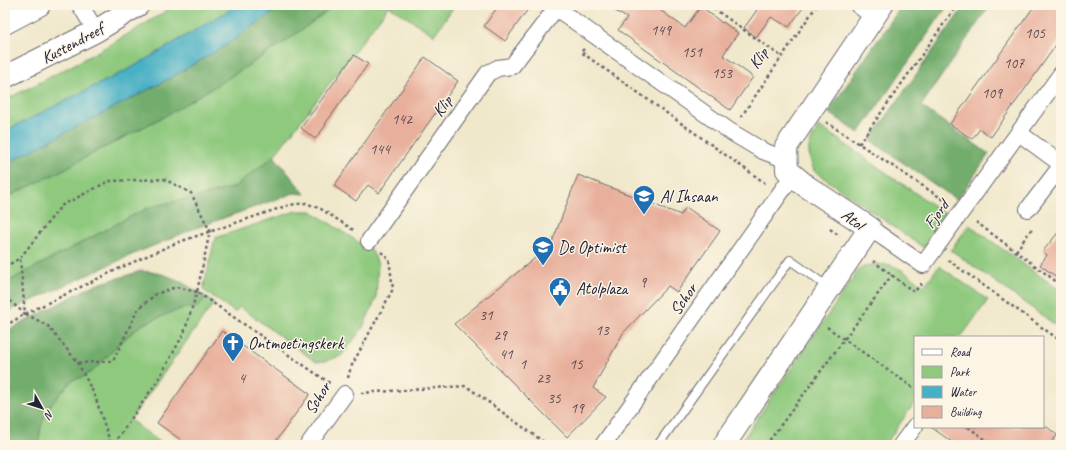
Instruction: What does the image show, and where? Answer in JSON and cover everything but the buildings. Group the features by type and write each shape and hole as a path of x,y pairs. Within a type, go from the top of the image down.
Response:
{"street":[{"path":"5,22 39,5"},
{"path":"80,5 96,31"},
{"name":"Kustendreef","path":"5,77 96,31 138,5"},
{"name":"Klip","path":"370,241 488,73 498,68 512,66 558,7 595,36 731,132 790,167"},
{"path":"790,167 786,146 810,112 871,9"},
{"name":"Fjord","path":"870,228 923,265 1061,74"},
{"path":"1019,133 1061,165 1028,209"},
{"name":"Schor","path":"603,445 780,194 790,167"},
{"name":"Atol","path":"724,445 870,228 806,186 790,167"},
{"name":"Schor","path":"308,445 345,394"},
{"path":"901,445 914,427"}],"lane":[{"path":"658,445 790,260 829,288"}],"path":[{"path":"709,5 782,57"},
{"name":"Klip","path":"731,132 817,5"},
{"path":"859,144 957,5"},
{"path":"595,36 581,52 780,194"},
{"path":"810,112 962,211 1061,284"},
{"path":"5,267 20,258 61,206 109,181 164,179 191,194 210,231 197,292 184,334 158,380 112,445"},
{"path":"5,326 25,314 120,268 176,243 289,205 306,203 321,209 370,241"},
{"path":"1016,251 1034,225 1028,209"},
{"path":"825,225 914,292 924,280"},
{"path":"934,250 1061,341"},
{"path":"20,258 25,314"},
{"name":"Schor","path":"345,394 350,367 393,289 389,259"},
{"path":"766,445 892,275"},
{"path":"78,363 113,361 138,309 156,294 176,287 197,292 345,394 466,386 548,445"},
{"path":"5,297 25,314 48,326 78,363 95,396 112,445"},
{"path":"811,315 844,340 914,388"},
{"path":"969,428 993,445"}],"green space":[{"path":"175,5 238,5 133,67 5,131 5,100 91,55"},
{"path":"283,5 335,5 285,42 165,116 57,173 5,198 5,164 163,82 222,48"},
{"path":"335,5 455,5 434,35 389,6 274,156 234,187 150,207 5,283 5,198 57,173 165,116 285,42"},
{"path":"902,5 948,5 859,133 828,112"},
{"path":"965,5 990,5 921,106 989,154 957,200 870,140"},
{"path":"819,126 947,215 924,248 814,171 809,147"},
{"path":"274,156 305,194 294,193 193,229 127,257 5,313 5,283 150,207 234,187"},
{"path":"296,211 311,211 372,251 378,264 376,299 362,329 341,356 326,361 316,362 240,307 235,312 203,290 215,238"},
{"path":"969,225 1061,291 1061,329 951,250"},
{"path":"875,264 891,265 902,270 924,286 939,266 988,300 962,336 914,336 914,403 885,445 739,445 860,268"},
{"path":"141,271 168,276 206,297 198,307 180,309 143,324 124,339 94,370 83,377 72,380 47,409 40,430 39,445 5,445 5,332 92,286"},
{"path":"206,297 214,303 130,420 164,445 39,445 40,430 47,409 72,380 83,377 124,339 143,324 180,309 198,307"}],"water":[{"path":"238,5 283,5 222,48 163,82 5,164 5,131 133,67"}],"place":[{"name":"Al Ihsaan","path":"644,216"},
{"name":"De Optimist","path":"543,266"},
{"name":"Atolplaza","path":"560,308"},
{"name":"Ontmoetingskerk","path":"233,362"}]}
